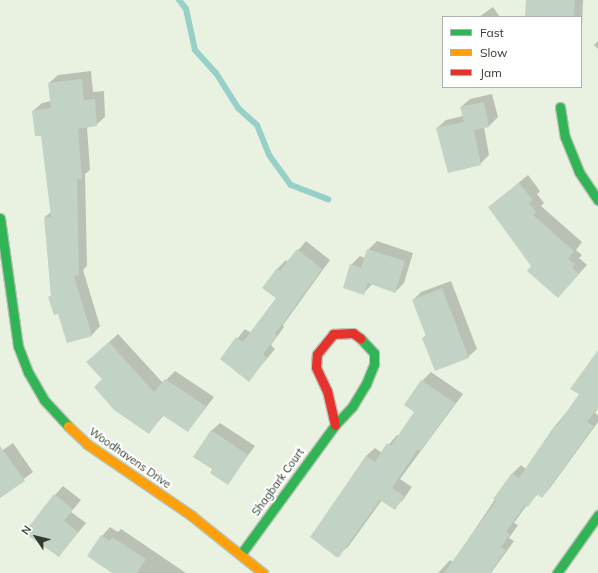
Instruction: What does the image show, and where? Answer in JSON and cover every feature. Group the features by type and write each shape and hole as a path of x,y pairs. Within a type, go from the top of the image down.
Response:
{"street":[{"path":"560,107 565,137 579,172 598,200"},
{"name":"Woodhavens Drive","path":"0,218 18,346 28,372 44,400 56,416 87,444 192,516 263,573"},
{"name":"Shagbark Court","path":"241,554 335,425 352,407 374,364 374,353 370,346 353,333 333,334 317,354 316,367 327,392 335,425"},
{"path":"557,573 598,515"}],"building":[{"path":"526,0 575,0 574,16 525,16"},
{"path":"82,79 84,100 95,99 97,126 78,129 82,179 77,179 79,275 74,276 92,336 67,343 58,314 54,315 48,297 51,296 44,217 51,217 41,136 35,136 32,111 51,108 48,83"},
{"path":"484,102 489,127 474,130 481,165 448,173 436,128 464,122 460,107"},
{"path":"519,183 533,200 529,203 536,212 533,215 574,251 568,259 575,264 572,267 579,274 558,298 527,271 531,266 488,207"},
{"path":"297,249 322,269 275,334 277,336 263,354 267,358 249,382 220,359 236,337 243,342 276,298 262,288 277,268 280,271"},
{"path":"367,249 405,261 395,293 368,283 364,295 343,288 350,264 361,268"},
{"path":"442,288 469,358 435,371 422,338 426,336 412,300"},
{"path":"109,342 154,392 165,379 206,406 188,432 162,415 149,434 114,410 94,387 102,379 86,362"},
{"path":"598,350 598,407 587,422 594,426 542,498 537,494 528,507 525,505 506,532 510,534 501,547 506,550 490,573 444,573 496,501 493,499 512,473 519,478 555,425 557,426 579,394 570,389"},
{"path":"421,380 455,403 421,451 418,449 392,488 404,496 395,510 380,500 339,557 336,557 310,537 366,456 375,462 387,443 391,446 414,412 404,405"},
{"path":"211,430 248,455 228,485 210,473 212,469 193,457"},
{"path":"0,446 25,481 0,498"},
{"path":"54,494 73,509 64,521 78,532 59,557 24,533"},
{"path":"101,535 110,541 112,537 146,559 137,573 112,573 87,556"}],"waterway":[{"path":"179,0 186,9 195,50 216,73 238,108 257,125 269,155 291,185 328,199"}],"traffic: fast":[{"path":"560,107 565,137 579,172 598,200"},
{"path":"0,218 18,346 28,372 44,400 68,426"},
{"path":"241,554 335,425 352,407 366,384 374,364 374,353 360,338"},
{"path":"557,573 598,515"}],"traffic: slow":[{"path":"68,426 87,444 192,516 263,573"}],"traffic: jam":[{"path":"335,425 327,391 316,367 317,354 333,334 353,333 360,338"}]}
